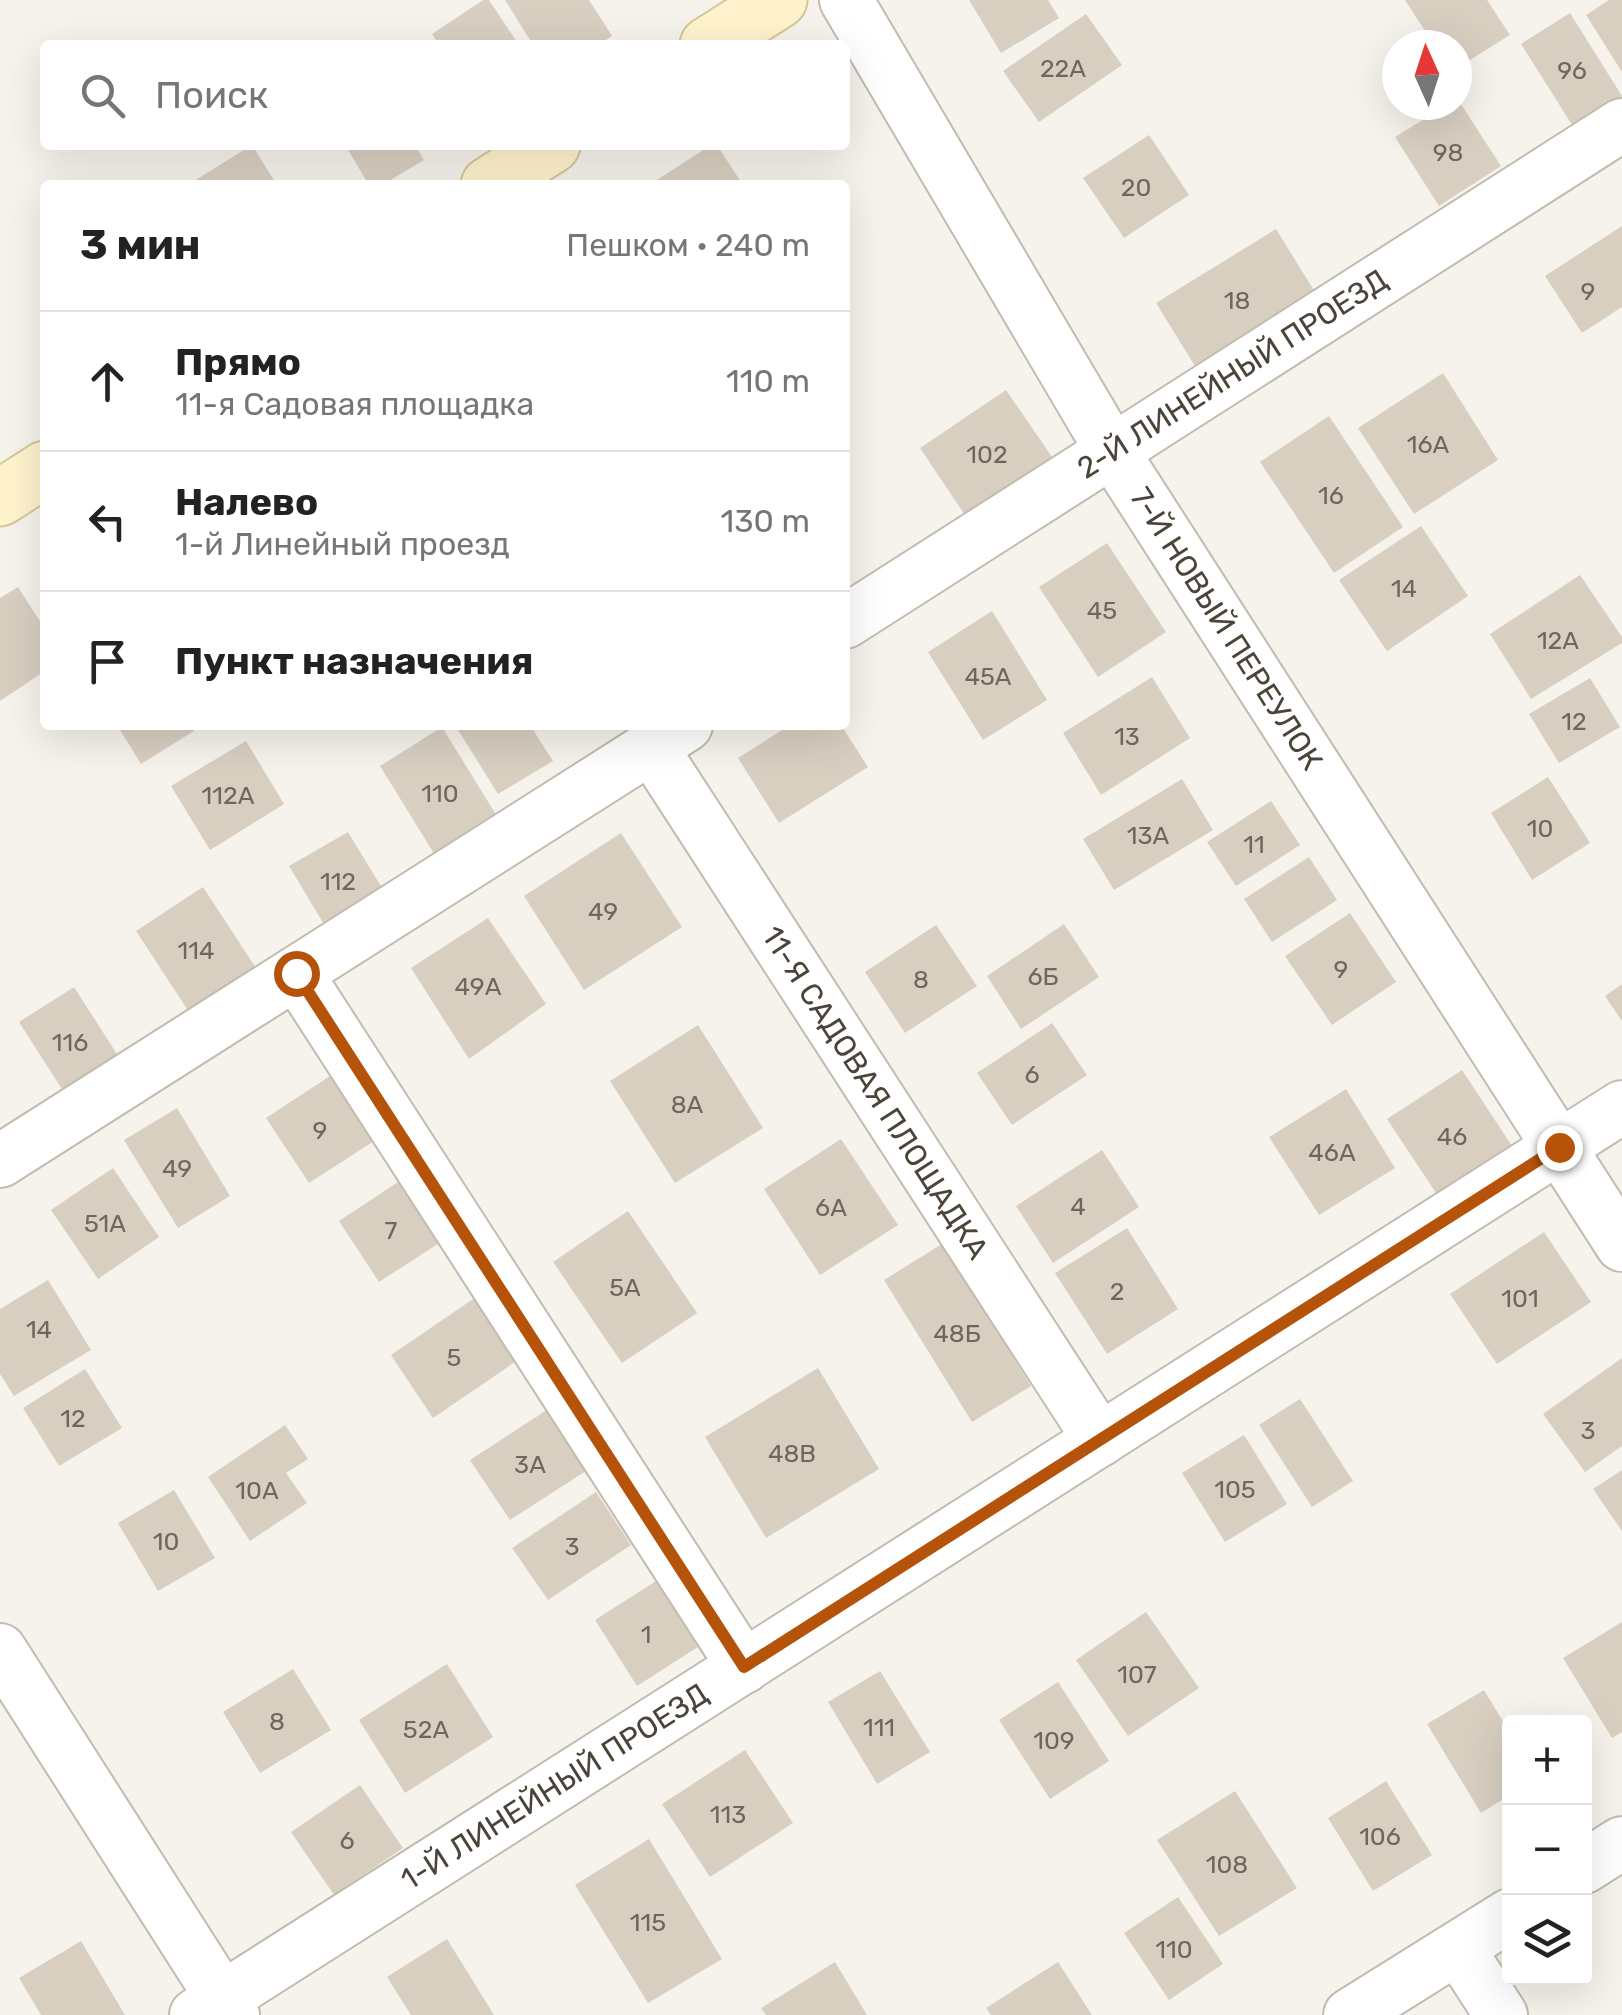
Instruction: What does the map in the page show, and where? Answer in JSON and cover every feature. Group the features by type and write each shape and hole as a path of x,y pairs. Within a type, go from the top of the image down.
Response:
{"main road":[{"path":"716,40 779,0"},
{"path":"498,180 544,150"},
{"path":"0,498 40,472"}],"street":[{"name":"7-Й НОВЫЙ ПЕРЕУЛОК","path":"846,0 1112,451 1622,1245"},
{"name":"2-Й ЛИНЕЙНЫЙ ПРОЕЗД","path":"850,619 1618,136"},
{"path":"0,1162 668,736"},
{"name":"11-Я САДОВАЯ ПЛОЩАДКА","path":"668,736 1100,1440"},
{"path":"296,973 744,1667"},
{"name":"1-Й ЛИНЕЙНЫЙ ПРОЕЗД","path":"217,2009 744,1667 1622,1107"},
{"path":"0,1650 217,2009"},
{"path":"1592,1862 1622,1843"},
{"path":"1350,2015 1502,1920"},
{"path":"1458,1948 1501,2015"}],"building":[{"path":"483,0 489,0 516,40 436,40 432,34"},
{"path":"505,0 589,0 612,36 606,40 530,40"},
{"path":"969,0 1048,0 1059,18 1001,53"},
{"path":"1405,0 1487,0 1510,35 1472,59 1472,30 1424,30"},
{"path":"1609,0 1622,0 1622,72 1586,15"},
{"path":"1570,13 1622,96 1574,128 1521,44"},
{"path":"1086,14 1122,65 1039,122 1003,71"},
{"path":"1423,120 1471,120 1501,166 1439,206 1395,137"},
{"path":"1149,135 1189,195 1124,238 1083,178"},
{"path":"244,150 255,150 274,180 196,180"},
{"path":"348,150 418,150 424,160 390,180 366,180"},
{"path":"703,150 720,150 740,180 657,180"},
{"path":"1622,226 1622,307 1582,333 1545,276"},
{"path":"1276,229 1318,297 1198,371 1156,303"},
{"path":"1443,373 1498,460 1414,514 1358,428"},
{"path":"1006,390 1054,460 967,518 920,448"},
{"path":"1329,416 1403,527 1334,573 1260,462"},
{"path":"1421,526 1468,596 1387,651 1339,580"},
{"path":"1107,543 1166,632 1098,677 1039,587"},
{"path":"1580,575 1622,637 1622,643 1531,699 1490,634"},
{"path":"18,587 40,621 40,674 0,701 0,598"},
{"path":"992,611 1047,700 983,740 928,652"},
{"path":"1152,677 1190,738 1101,795 1063,733"},
{"path":"1590,678 1620,727 1559,763 1529,714"},
{"path":"120,730 194,731 141,764"},
{"path":"437,730 444,730 500,821 438,860 380,766"},
{"path":"458,730 533,730 553,761 498,794"},
{"path":"782,730 844,730 868,767 779,823 738,758"},
{"path":"246,741 284,804 210,850 171,786"},
{"path":"1548,777 1590,843 1532,880 1491,813"},
{"path":"1182,779 1213,830 1114,890 1083,839"},
{"path":"1271,801 1300,845 1236,886 1207,842"},
{"path":"348,832 387,896 328,931 289,866"},
{"path":"621,833 682,927 584,990 524,896"},
{"path":"1309,857 1337,900 1272,942 1244,899"},
{"path":"203,887 256,968 189,1012 136,931"},
{"path":"1350,913 1396,982 1332,1025 1285,956"},
{"path":"488,918 546,1004 469,1059 411,968"},
{"path":"1064,924 1099,977 1021,1029 987,976"},
{"path":"936,925 977,986 905,1033 865,972"},
{"path":"1622,984 1622,1021 1605,996"},
{"path":"74,987 122,1062 67,1097 19,1022"},
{"path":"1052,1023 1087,1075 1012,1125 977,1073"},
{"path":"698,1025 763,1128 675,1183 610,1081"},
{"path":"1462,1070 1516,1152 1442,1202 1387,1119"},
{"path":"330,1076 374,1141 309,1183 266,1118"},
{"path":"1346,1089 1395,1168 1319,1215 1269,1137"},
{"path":"177,1108 230,1196 178,1228 124,1140"},
{"path":"841,1139 898,1225 820,1275 764,1189"},
{"path":"1102,1150 1139,1207 1053,1263 1016,1206"},
{"path":"113,1168 159,1237 98,1279 51,1210"},
{"path":"404,1178 444,1240 379,1282 339,1221"},
{"path":"628,1211 697,1313 622,1363 553,1262"},
{"path":"1127,1228 1178,1309 1107,1354 1055,1273"},
{"path":"1544,1232 1591,1302 1497,1364 1450,1294"},
{"path":"942,1244 1031,1386 972,1422 884,1280"},
{"path":"48,1280 91,1350 14,1396 0,1374 0,1309"},
{"path":"476,1297 518,1360 433,1418 391,1355"},
{"path":"1622,1358 1622,1446 1585,1472 1543,1414"},
{"path":"818,1368 879,1469 766,1538 705,1437"},
{"path":"85,1369 122,1428 59,1466 23,1408"},
{"path":"1300,1399 1353,1481 1312,1507 1259,1425"},
{"path":"550,1408 589,1469 510,1520 470,1460"},
{"path":"285,1425 308,1459 286,1473 307,1503 250,1541 208,1477"},
{"path":"1244,1435 1287,1504 1225,1542 1182,1473"},
{"path":"1622,1470 1622,1531 1593,1489"},
{"path":"174,1490 215,1558 158,1591 118,1523"},
{"path":"596,1492 631,1545 548,1600 512,1548"},
{"path":"656,1581 698,1647 637,1686 595,1620"},
{"path":"1146,1612 1199,1688 1128,1736 1076,1660"},
{"path":"1622,1622 1622,1732 1612,1738 1563,1658"},
{"path":"447,1664 493,1737 405,1793 359,1720"},
{"path":"293,1669 331,1730 260,1773 223,1712"},
{"path":"880,1671 930,1752 877,1784 828,1702"},
{"path":"1058,1682 1109,1761 1050,1799 999,1720"},
{"path":"1484,1690 1502,1720 1502,1800 1481,1813 1427,1724"},
{"path":"745,1750 793,1823 710,1877 662,1804"},
{"path":"1386,1781 1432,1855 1373,1891 1328,1818"},
{"path":"360,1785 403,1848 334,1895 291,1832"},
{"path":"1235,1791 1297,1888 1219,1936 1157,1840"},
{"path":"649,1839 722,1959 648,2003 575,1885"},
{"path":"1178,1897 1223,1964 1169,2000 1124,1933"},
{"path":"447,1939 494,2015 411,2015 387,1977"},
{"path":"81,1941 125,2015 41,2015 19,1978"},
{"path":"835,1962 867,2015 766,2015 761,2008"},
{"path":"1058,1962 1092,2015 991,2015 986,2008"}],"route":[{"path":"296,973 744,1667 1559,1147"}]}
